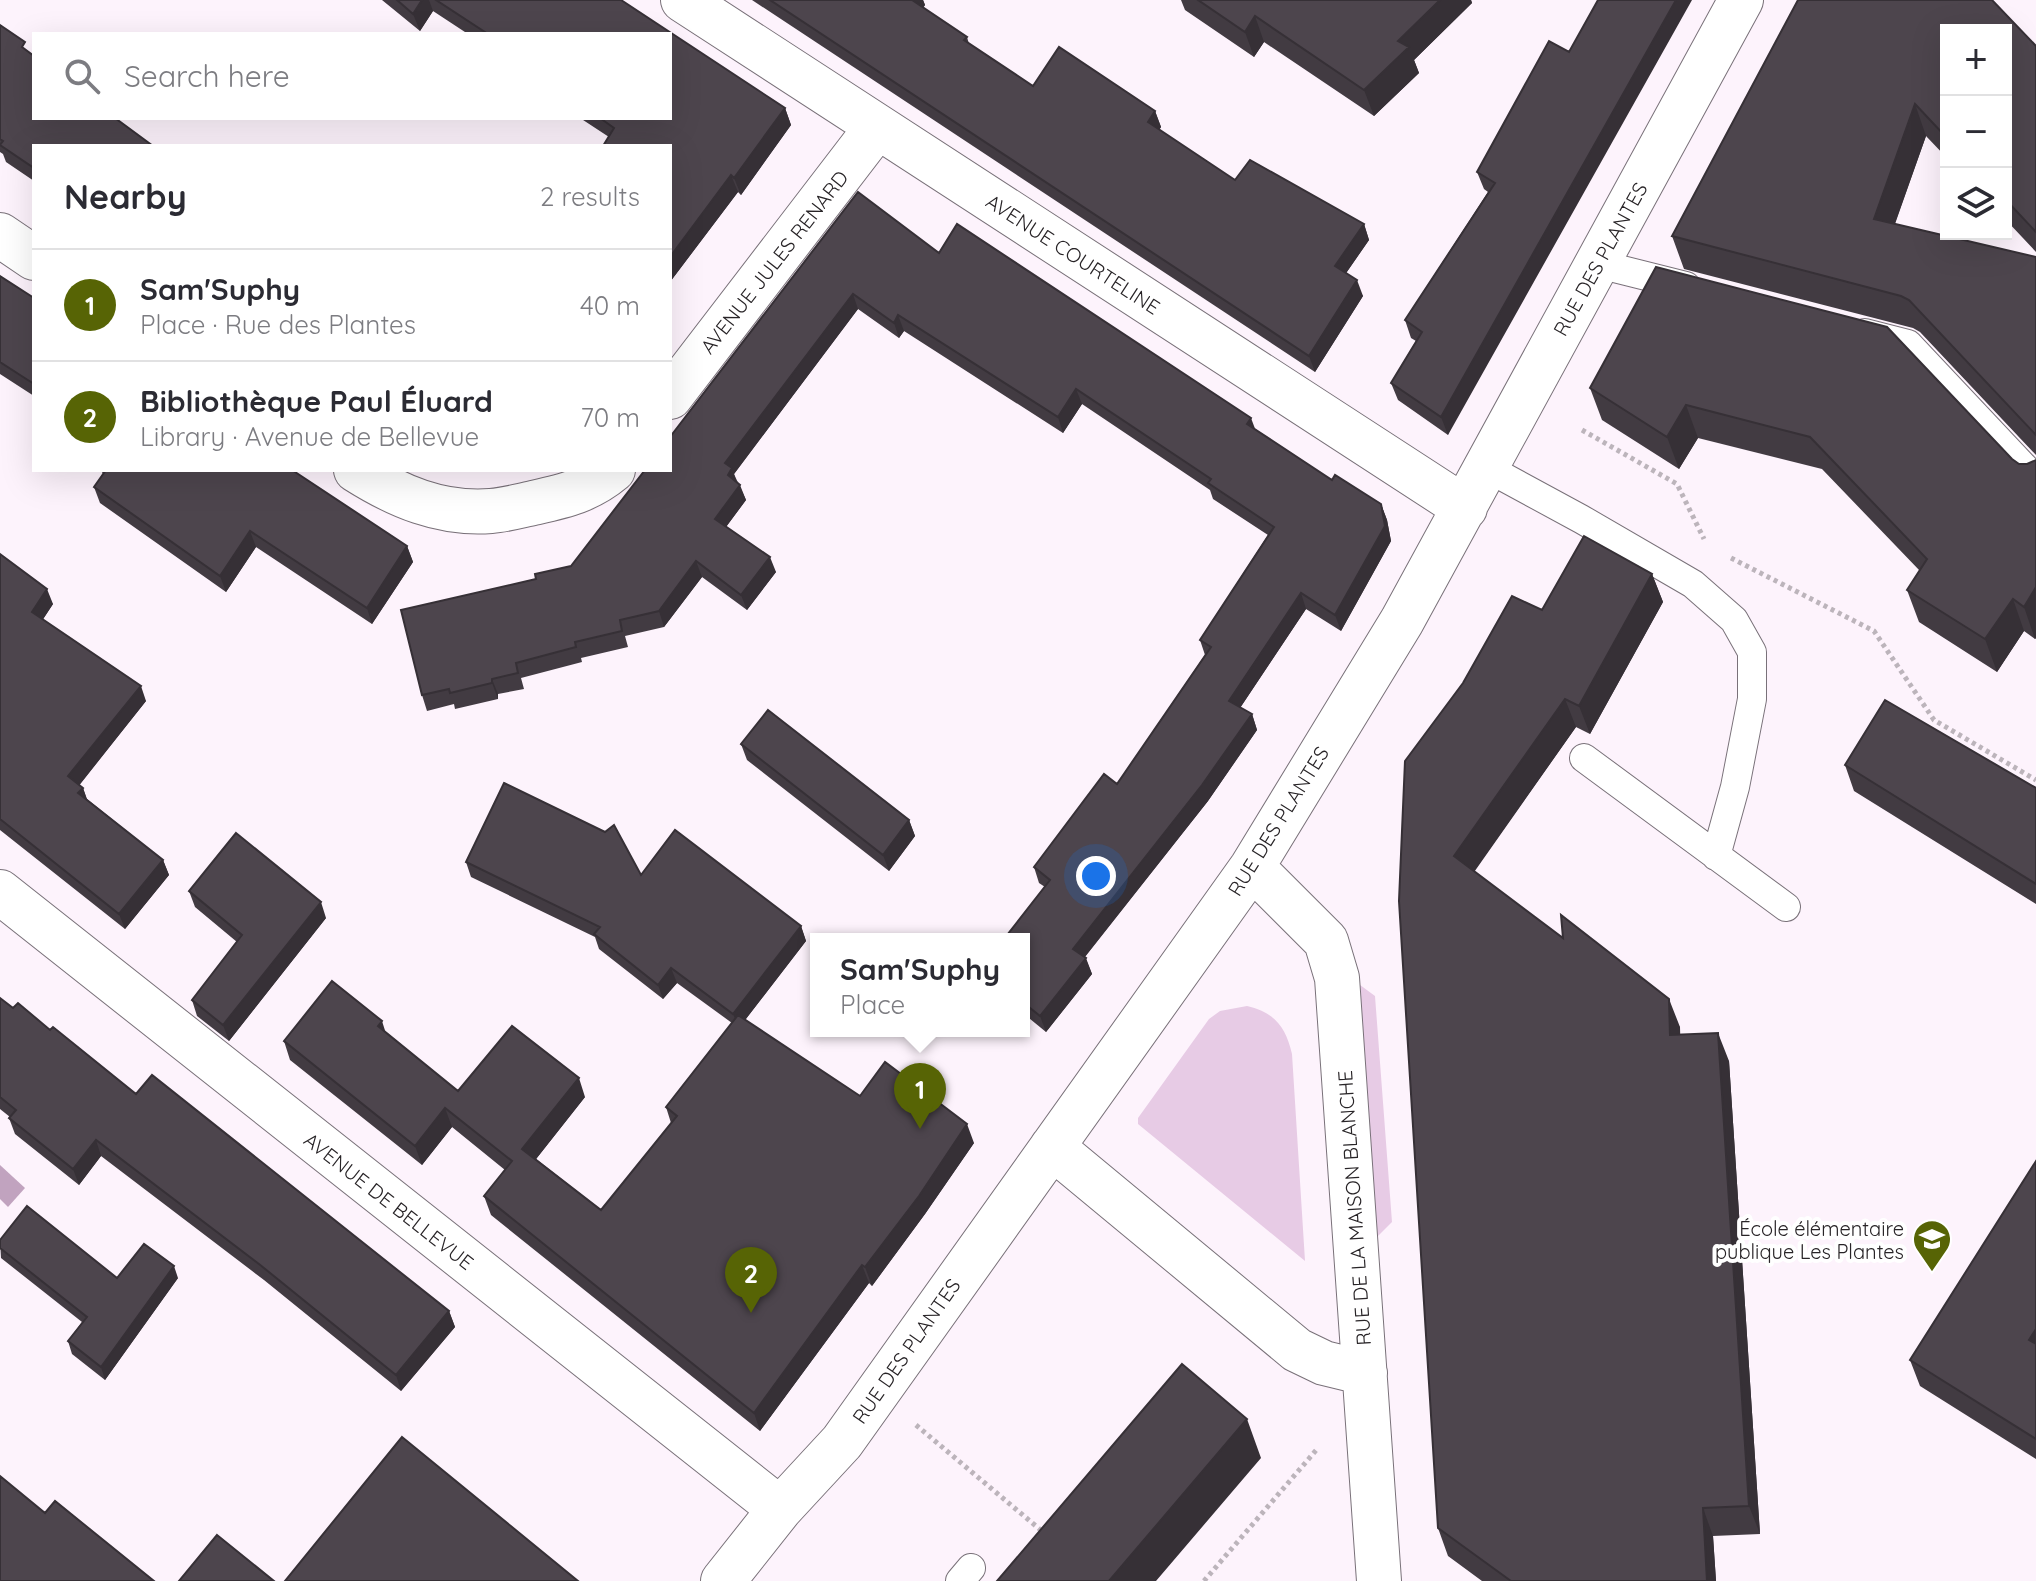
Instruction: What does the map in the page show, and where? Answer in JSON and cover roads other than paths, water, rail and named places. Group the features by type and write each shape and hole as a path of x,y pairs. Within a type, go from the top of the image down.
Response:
{"street":[{"name":"AVENUE COURTELINE","path":"683,0 1465,508"},
{"name":"RUE DES PLANTES","path":"723,1581 780,1509 842,1442 1252,867 1402,621 1741,0"},
{"name":"AVENUE JULES RENARD","path":"672,394 877,127"},
{"path":"0,235 32,257"},
{"path":"359,472 384,488 419,503 455,510 491,511 575,494 596,484 611,472"},
{"name":"RUE DE LA MAISON BLANCHE","path":"1252,867 1326,941 1337,978 1379,1581"},
{"name":"AVENUE DE BELLEVUE","path":"0,892 780,1509"},
{"path":"1052,1147 1297,1350 1333,1366 1365,1373"}],"lane":[{"path":"1598,264 1708,292"},
{"path":"1846,328 1908,344 2036,480"},
{"path":"1487,468 1693,584 1734,620 1752,652 1752,699 1735,787 1716,856"},
{"path":"1584,758 1786,907"}],"place":[{"name":"Sam'Suphy","path":"920,1129"},
{"name":"École élémentaire publique Les Plantes","path":"1932,1273"},
{"name":"Bibliothèque Paul Éluard","path":"751,1313"}]}
